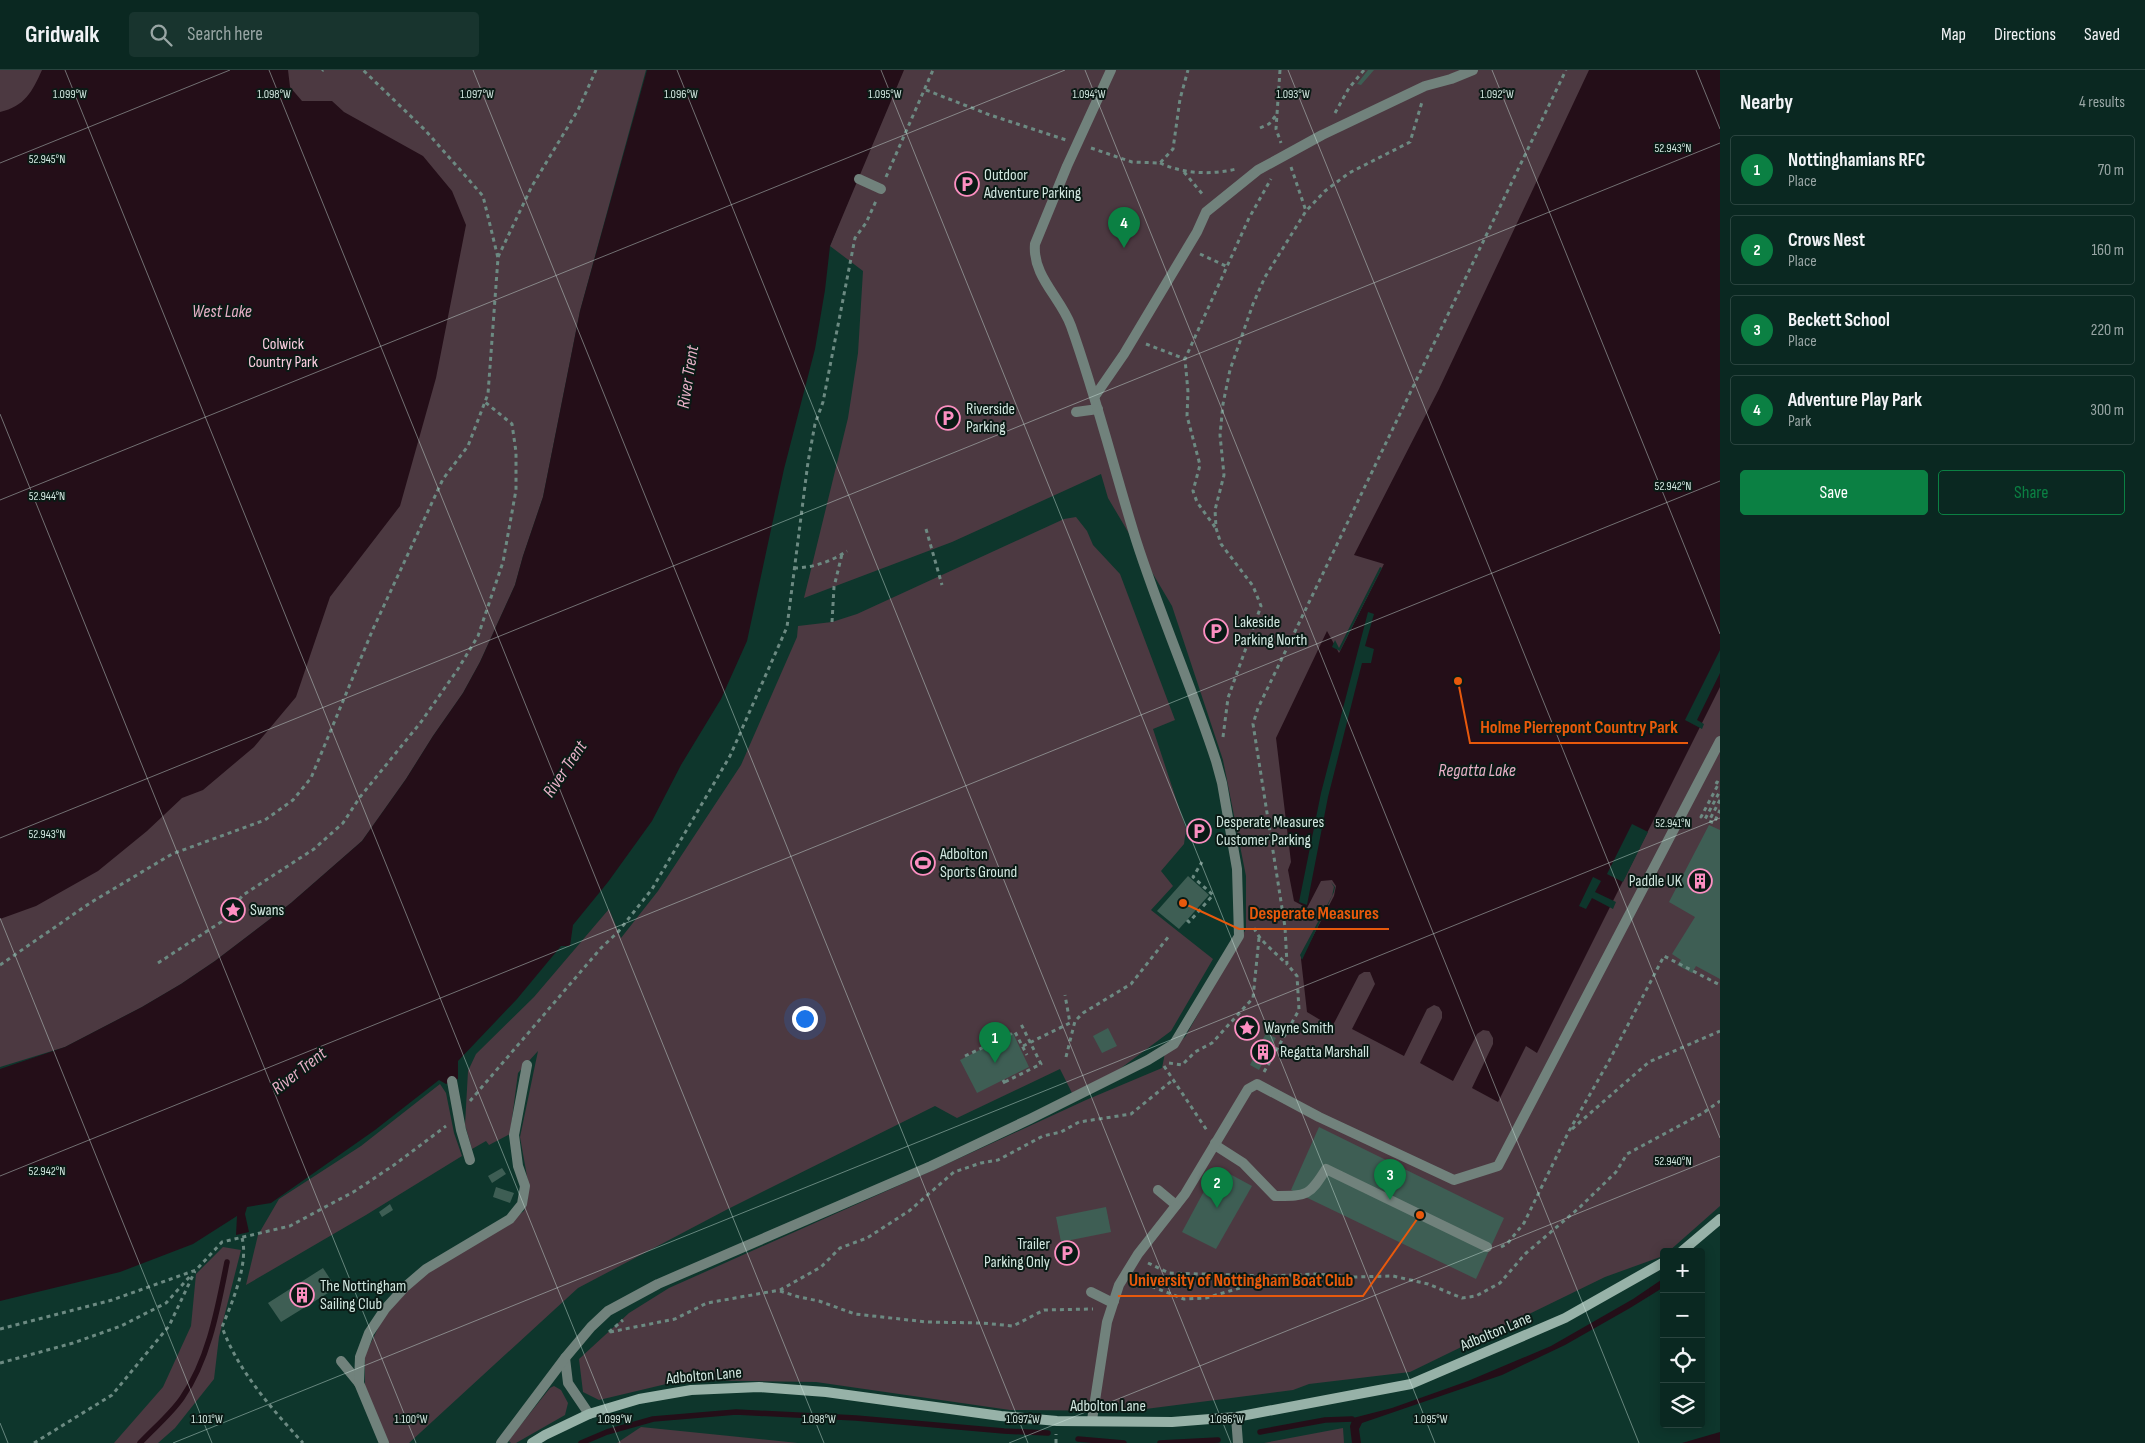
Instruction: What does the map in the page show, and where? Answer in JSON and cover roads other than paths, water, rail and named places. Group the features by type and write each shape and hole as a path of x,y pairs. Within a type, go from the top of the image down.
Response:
{"street":[{"path":"501,1443 564,1358 608,1310 631,1298 949,1157 1139,1065 1174,1044 1239,936 1237,869 1222,783 1207,735 1136,540 1095,396 1068,318 1044,281 1034,256 1034,244 1111,70"},
{"path":"1095,396 1132,340 1187,248 1206,212 1258,170 1322,135 1425,86 1451,79 1473,70"},
{"path":"859,178 881,189"},
{"path":"1076,412 1098,409"},
{"path":"1092,1420 1107,1322 1120,1283 1136,1258 1196,1177 1248,1089 1257,1084 1319,1117 1454,1180 1498,1166 1720,741"},
{"path":"359,1383 360,1357 370,1333 384,1309 405,1286 426,1269 510,1219 522,1204 524,1186 518,1166 514,1135 527,1065"},
{"path":"452,1081 461,1130 470,1160"},
{"path":"1215,1143 1218,1147 1243,1163 1275,1196 1302,1196 1315,1187 1326,1169 1487,1246"},
{"path":"1158,1190 1176,1205"},
{"path":"1686,1248 1720,1219"},
{"name":"Adbolton Lane","path":"532,1443 589,1414 639,1399 690,1390 760,1387 826,1392 1001,1416 1057,1421 1172,1422 1236,1417 1411,1384 1565,1318 1660,1264"},
{"path":"1091,1292 1113,1305"},
{"path":"564,1358 568,1383 589,1414"},
{"path":"341,1361 359,1383 384,1443"},
{"path":"1236,1417 1238,1443"}],"water":[{"name":"West Lake","path":"42,70 288,70 290,87 302,101 332,101 344,112 423,156 452,191 466,225 436,378 400,506 330,597 296,697 254,747 203,790 182,798 147,831 98,871 36,906 0,919 0,112 16,106 27,97"},
{"name":"River Trent","path":"647,70 904,70 830,246 815,349 784,469 747,641 721,699 681,765 652,821 608,882 573,925 570,946 561,946 517,999 458,1061 458,1079 446,1084 439,1080 375,1130 271,1203 247,1207 245,1214 249,1232 236,1235 237,1216 193,1244 120,1272 0,1301 0,1069 65,1047 142,1007 215,961 291,903 362,841 463,693 480,662 515,585 543,497 580,311"},
{"name":"Regatta Lake","path":"1589,70 1720,70 1720,687 1537,1053 1526,1046 1498,1102 1472,1088 1493,1044 1493,1038 1489,1031 1483,1030 1477,1034 1453,1081 1420,1063 1442,1018 1442,1012 1439,1007 1434,1005 1427,1009 1404,1056 1352,1029 1375,984 1370,972 1364,972 1359,975 1332,1027 1307,1012 1301,959 1334,896 1336,886 1332,880 1321,881 1307,908 1294,901 1288,870 1291,862 1276,738 1327,631 1339,653 1384,564 1354,555 1439,389"},
{"path":"1660,1281 1660,1289 1565,1345 1502,1375 1362,1423 1359,1429 1361,1443 1352,1443 1350,1426 1353,1418 1392,1408 1468,1381 1551,1346 1633,1299"},
{"path":"1720,1432 1720,1443 1682,1443"}],"waterway":[{"path":"140,1443 178,1404 199,1367 211,1332 227,1262"},
{"path":"581,1443 607,1432 653,1419 736,1412 856,1418 1048,1433"},
{"path":"1260,1432 1325,1420 1352,1419"},
{"path":"1078,1439 1124,1443"},
{"path":"1160,1443 1218,1440"}],"place":[{"name":"Outdoor Adventure Parking","path":"967,184"},
{"name":"Adventure Play Park","path":"1124,248"},
{"name":"Riverside Parking","path":"948,418"},
{"name":"Lakeside Parking North","path":"1216,631"},
{"name":"Holme Pierrepont Country Park","path":"1458,681"},
{"name":"Desperate Measures Customer Parking","path":"1199,831"},
{"name":"Adbolton Sports Ground","path":"923,863"},
{"name":"Paddle UK","path":"1700,881"},
{"name":"Desperate Measures","path":"1183,903"},
{"name":"Swans","path":"233,910"},
{"name":"Wayne Smith","path":"1247,1028"},
{"name":"Regatta Marshall","path":"1263,1052"},
{"name":"Nottinghamians RFC","path":"995,1063"},
{"name":"Beckett School","path":"1390,1200"},
{"name":"Crows Nest","path":"1217,1208"},
{"name":"University of Nottingham Boat Club","path":"1420,1215"},
{"name":"Trailer Parking Only","path":"1067,1253"},
{"name":"The Nottingham Sailing Club","path":"302,1295"}],"park label":[{"name":"Colwick Country Park","path":"283,353"}]}
